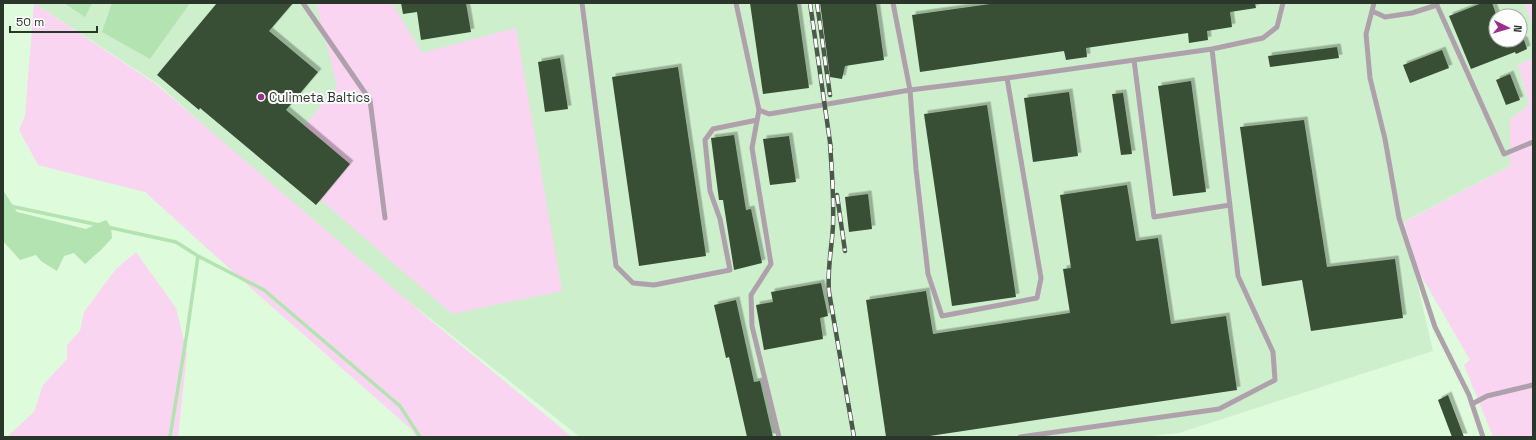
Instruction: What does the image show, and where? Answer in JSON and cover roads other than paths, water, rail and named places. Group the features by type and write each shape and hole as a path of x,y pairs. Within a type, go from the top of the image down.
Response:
{"lane":[{"path":"303,3 370,100 386,218"},
{"path":"582,3 616,266 634,282 654,285 730,270 720,220 710,191 705,140 713,129 757,120"},
{"path":"736,3 759,110 752,148 771,264 751,295 752,326 779,437"},
{"path":"893,3 910,90 916,169 928,274 942,316 1037,298 1041,278 1007,78"},
{"path":"759,110 768,114 910,90 1212,49 1263,38 1277,28 1283,3"},
{"path":"1374,3 1366,34 1370,78 1385,139 1399,218 1435,327 1472,404 1483,437"},
{"path":"1372,11 1385,17 1412,13 1437,4 1504,154 1533,142"},
{"path":"1020,437 1219,409 1275,380 1273,352 1238,276 1212,49"},
{"path":"1134,60 1154,218 1230,205"},
{"path":"1472,404 1488,396 1533,385"}],"waterway":[{"path":"10,206 99,225"},
{"path":"107,227 176,242 198,256 170,437"},
{"path":"198,256 264,290 400,406 420,437"}],"railway":[{"path":"810,3 831,149"},
{"path":"817,3 830,95"},
{"path":"830,144 833,184 833,215 829,292 854,437"},
{"path":"837,195 845,251"}],"place":[{"name":"Culimeta Baltics","path":"261,97"}]}
